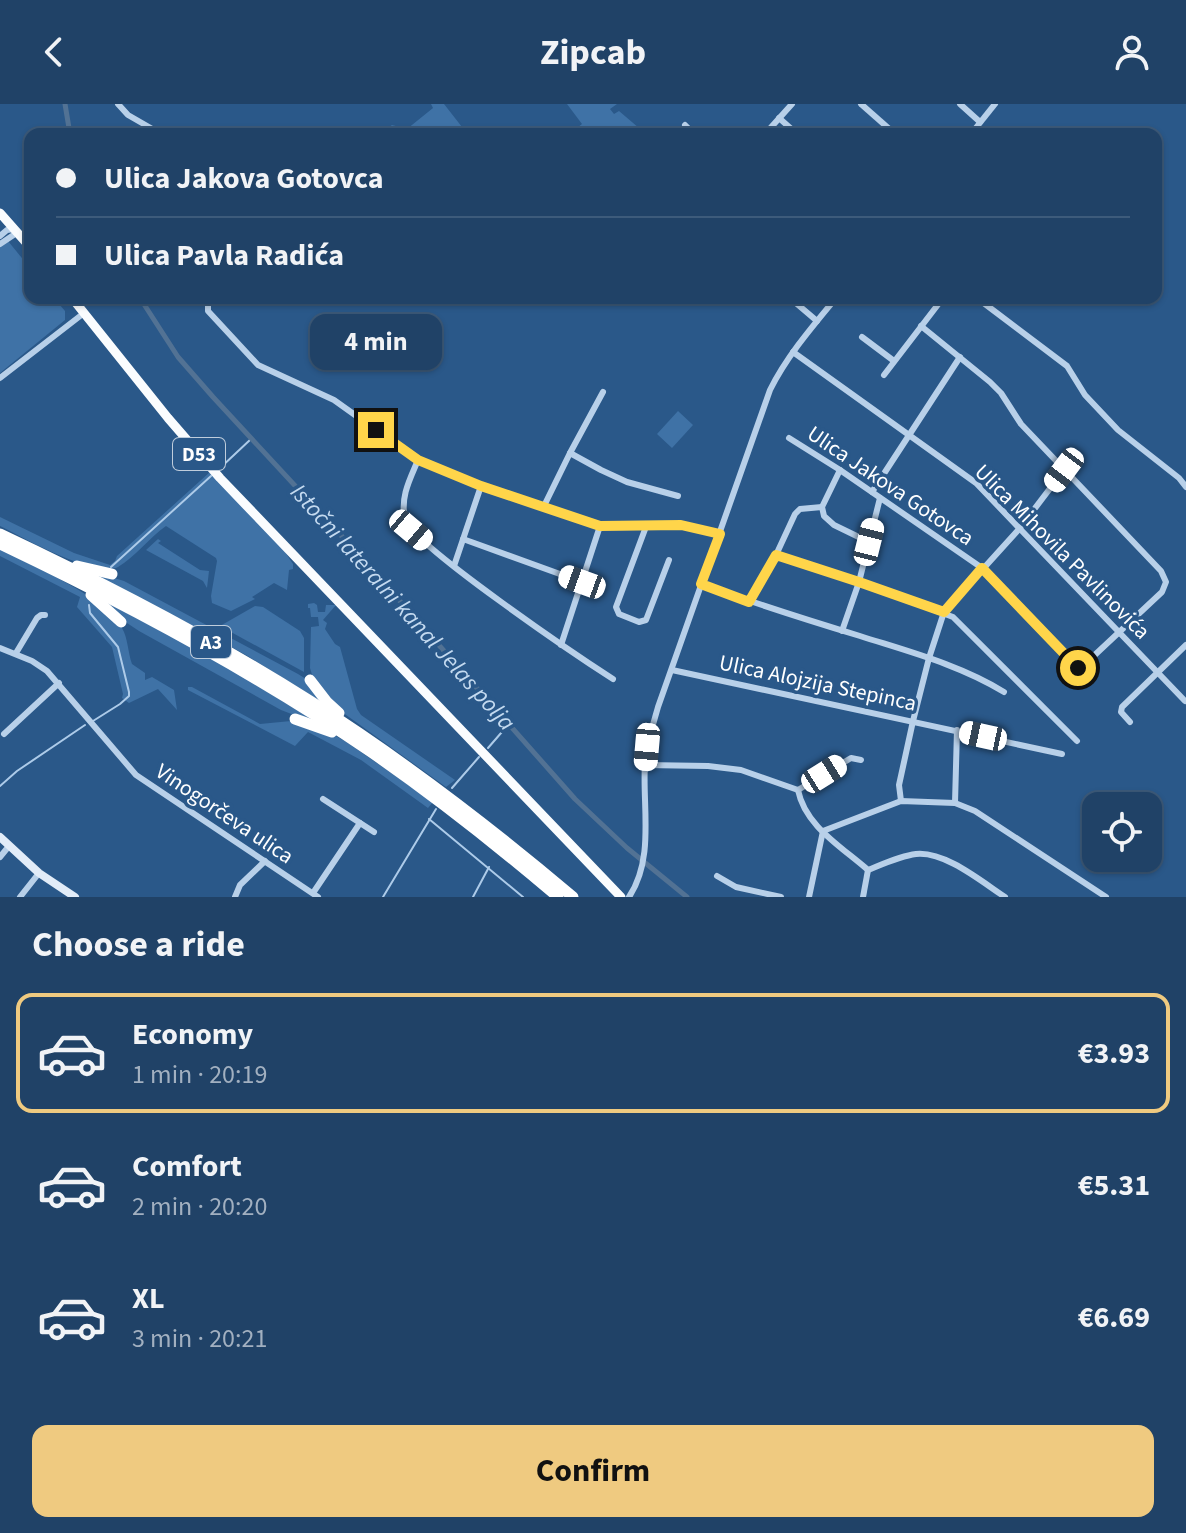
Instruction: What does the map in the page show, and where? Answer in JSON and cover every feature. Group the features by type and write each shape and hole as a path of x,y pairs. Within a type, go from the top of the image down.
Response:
{"highway":[{"name":"A3","path":"0,534 172,620 310,701 463,807 573,897"},
{"name":"A3","path":"0,544 205,650 276,691 371,752 458,816 558,897"},
{"path":"25,545 76,566 112,574"},
{"path":"47,566 61,578 90,594 121,622"},
{"path":"310,680 334,708 381,743 389,754"},
{"path":"295,719 333,732 359,749 371,752"}],"main road":[{"path":"0,213 24,240"},
{"name":"D53","path":"77,304 220,478 621,897"},
{"path":"0,837 39,873 75,897"}],"street":[{"path":"118,104 128,115 151,128"},
{"path":"770,128 792,104"},
{"path":"861,104 888,128"},
{"path":"960,104 980,122"},
{"path":"976,128 995,104"},
{"path":"779,118 790,128"},
{"path":"685,125 688,128"},
{"path":"0,236 7,230 16,231"},
{"path":"0,244 16,231"},
{"path":"208,304 208,311 258,365 334,400 418,460 481,486 600,526 681,525 720,534"},
{"path":"797,304 817,321"},
{"path":"629,897 637,884 644,852 647,747 701,584 770,390 793,352 831,304"},
{"path":"884,375 938,304"},
{"path":"985,304 1067,366 1085,395 1118,430 1179,478 1186,487"},
{"path":"0,378 84,313"},
{"path":"921,326 1001,393 1021,424 1161,571 1166,582 1162,592 1118,632"},
{"path":"862,337 894,361"},
{"name":"Ulica Mihovila Pavlinovića","path":"793,352 976,483 1185,701"},
{"path":"872,492 960,357"},
{"path":"543,508 603,392"},
{"name":"Ulica Jakova Gotovca","path":"789,438 982,568 1078,668 1118,632"},
{"path":"570,453 627,482 678,496"},
{"path":"418,460 404,493 405,521 411,530 454,566 561,645 613,679"},
{"path":"840,470 822,507 824,516 834,525 869,542"},
{"path":"901,801 899,785 913,721 944,612 1020,528 1064,470"},
{"path":"454,566 481,486"},
{"path":"842,631 859,582 880,498"},
{"path":"749,602 795,514 800,509 822,507"},
{"path":"647,524 616,607 619,614 639,622 646,620 669,560"},
{"path":"561,645 600,526"},
{"path":"463,539 582,582"},
{"path":"776,555 953,617 1077,741"},
{"path":"701,584 929,658 984,680 1004,692"},
{"path":"16,653 37,618 45,615"},
{"path":"1130,722 1121,712 1122,707 1186,645"},
{"name":"Vinogorčeva ulica","path":"0,648 40,665 59,683 136,775 315,895"},
{"name":"Ulica Alojzija Stepinca","path":"672,670 1062,754"},
{"path":"4,734 59,683"},
{"path":"955,803 957,730"},
{"path":"798,790 851,758 861,760"},
{"path":"645,765 741,770 798,790"},
{"path":"798,790 808,817 868,870"},
{"path":"323,799 374,832"},
{"path":"823,831 901,801 955,803 975,811 1106,897"},
{"path":"315,895 360,823"},
{"path":"809,897 823,831"},
{"path":"0,857 9,846"},
{"path":"868,870 916,854 930,855 945,859 1005,897"},
{"path":"235,897 240,885 265,861"},
{"path":"863,897 868,870"},
{"path":"20,897 39,873"},
{"path":"717,876 736,887 781,897"}],"shaded area":[{"path":"431,104 444,104 462,128 408,128 433,108"},
{"path":"567,104 617,104 610,109 614,114 619,111 639,128 577,128 582,124"},
{"path":"8,241 24,261 24,304 59,304 65,311 65,320 0,373 0,247"},
{"path":"678,411 693,425 672,448 657,434"},
{"path":"210,472 283,549 293,564 293,569 289,570 287,590 274,583 252,597 255,599 231,611 212,603 216,558 166,526 124,563 108,569 59,555 0,526 0,517 74,553 110,565"},
{"path":"158,539 161,541 158,543 200,570 209,571 207,588 203,581 146,550"},
{"path":"0,549 67,583 100,604 122,628 132,664 145,673 145,680 152,677 174,690 177,710 158,689 129,703 122,698 112,647 77,607 80,597 0,556"},
{"path":"95,572 124,581 298,674 306,679 325,704 246,655 94,575"},
{"path":"106,602 212,658 313,720 281,710 139,631"},
{"path":"314,603 318,612 325,612 326,605 336,605 323,620 327,623 325,629 340,647 361,715 455,780 446,787 342,712 313,678 310,668 311,627 319,626 318,617 311,617 308,604"},
{"path":"255,606 263,607 300,631 304,638 304,672 220,626"},
{"path":"188,687 260,724 291,721 330,733 433,802 428,808 361,760 308,732 295,746 188,690"}],"waterway":[{"name":"Istočni lateralni kanal Jelas polja","path":"65,104 69,128"},
{"name":"Istočni lateralni kanal Jelas polja","path":"144,304 178,357 361,557 575,799 627,848 687,897"},
{"path":"219,469 251,439"},
{"path":"111,567 211,476"},
{"path":"89,605 90,613 118,647 129,692 120,704 93,721"},
{"path":"0,786 85,725"},
{"path":"488,748 508,725"},
{"path":"452,788 479,757"},
{"path":"383,897 436,809"},
{"path":"429,819 523,897"},
{"path":"473,897 489,867"}],"route":[{"path":"376,430 418,460 481,486 600,526 681,525 720,534 701,584 749,602 776,555 944,612 982,568 1078,668"}]}
